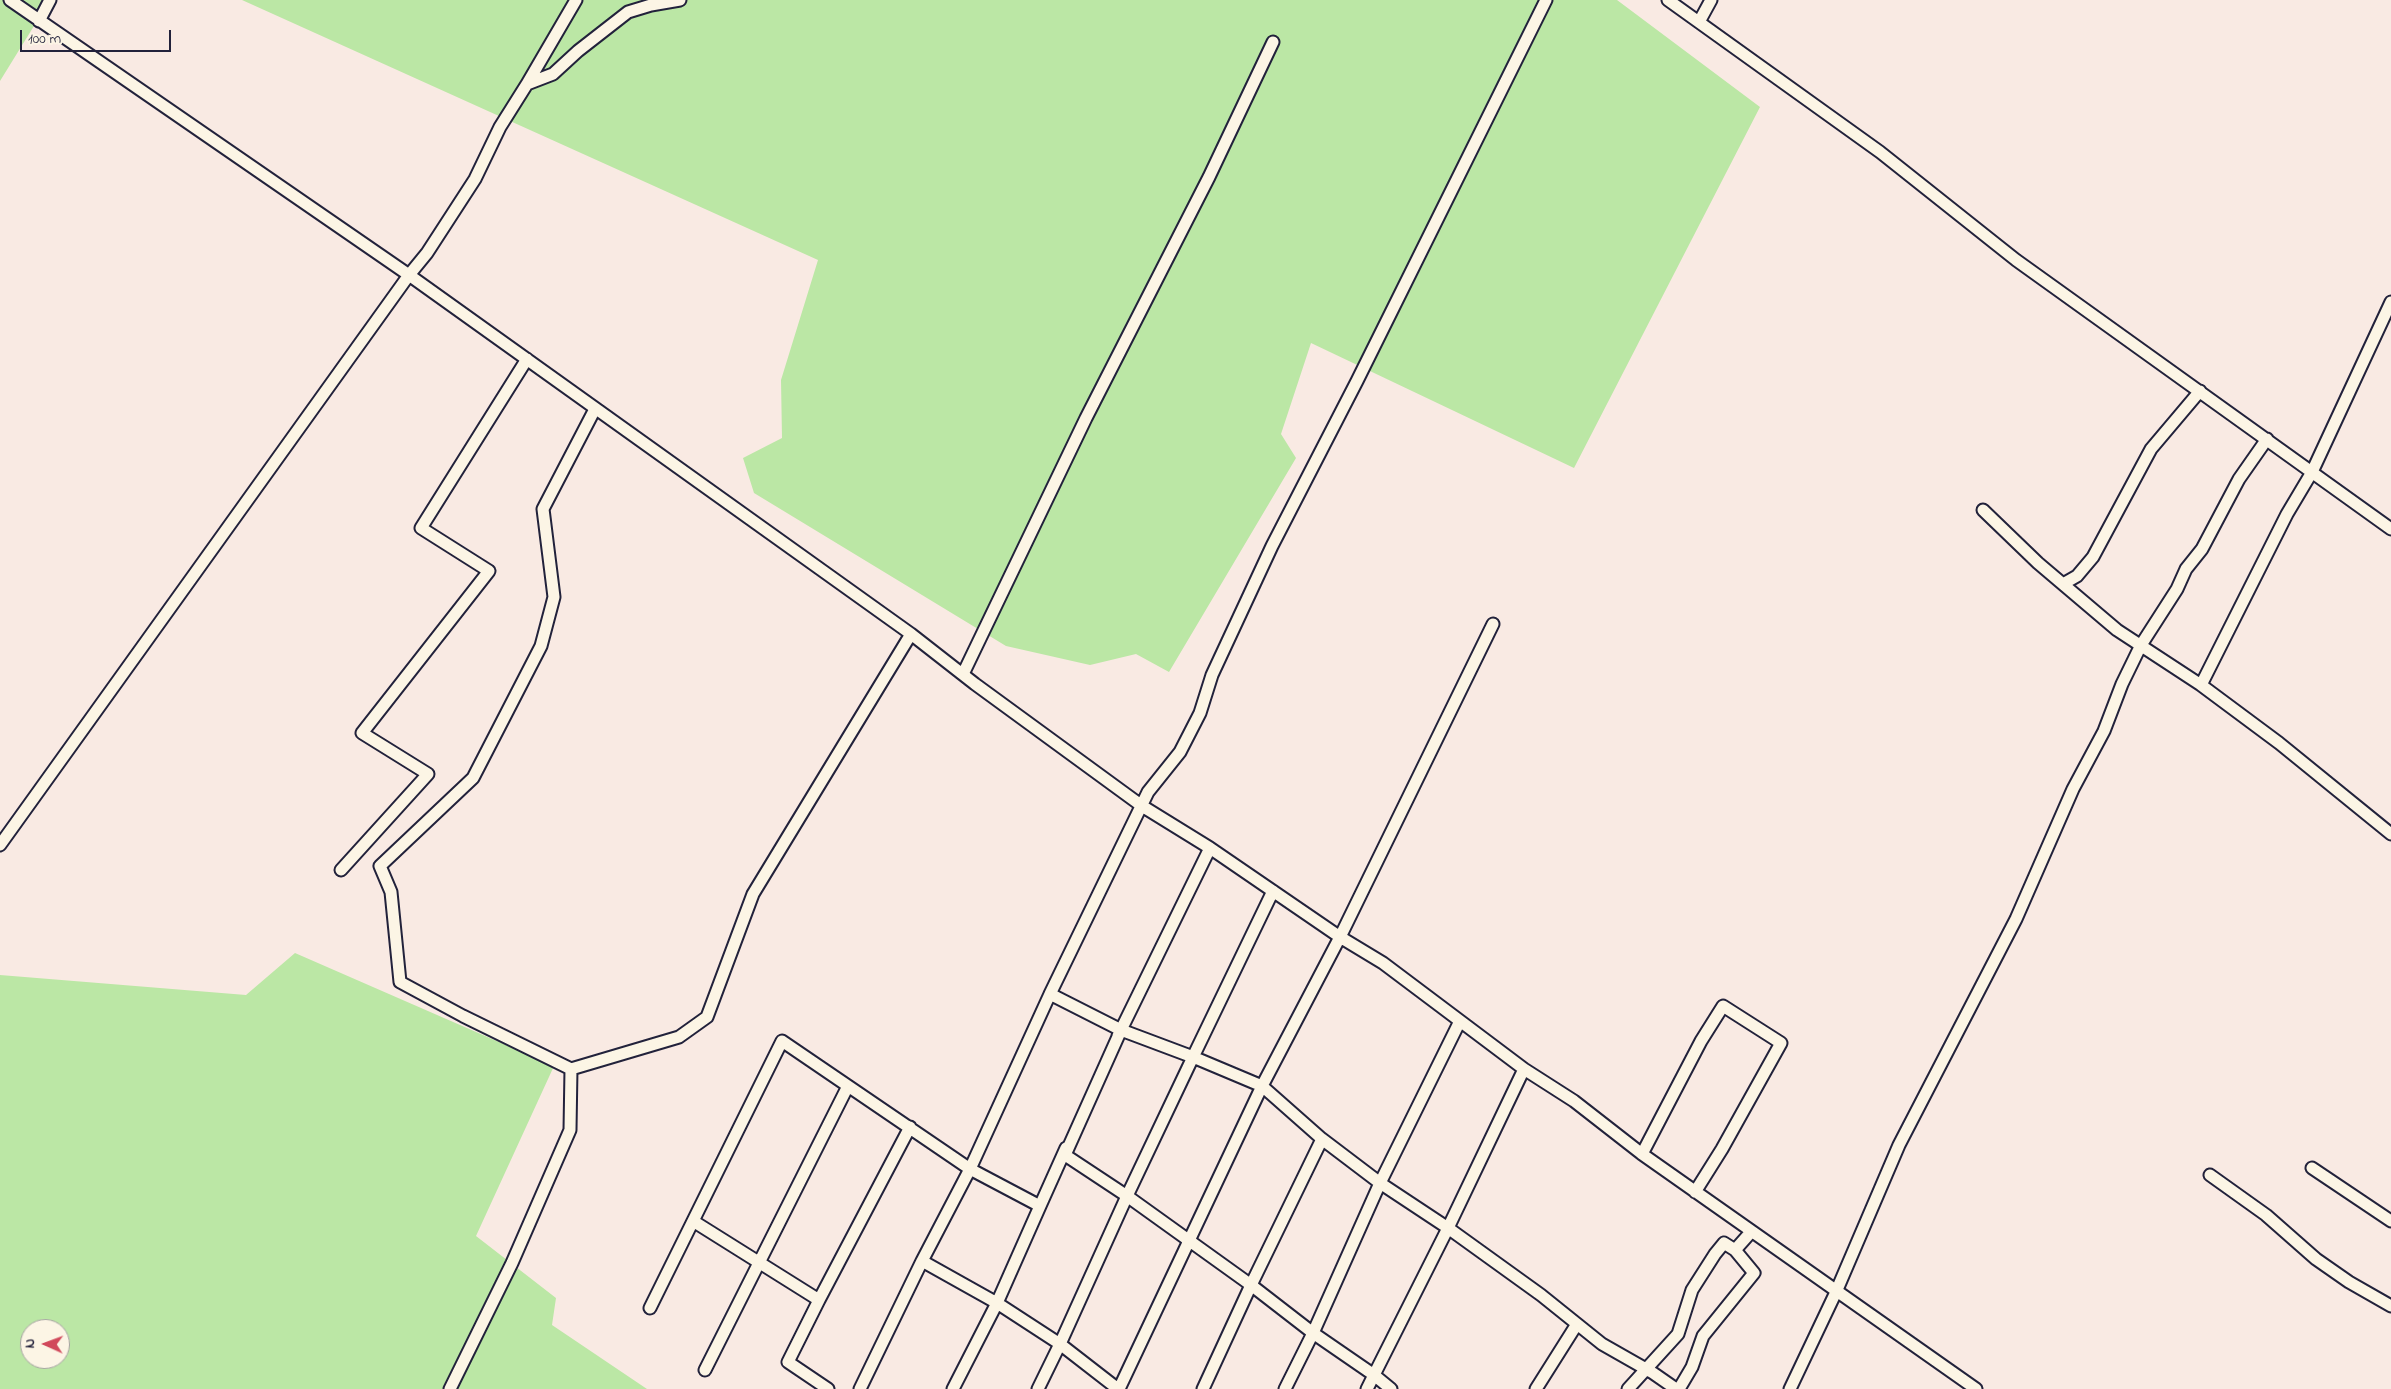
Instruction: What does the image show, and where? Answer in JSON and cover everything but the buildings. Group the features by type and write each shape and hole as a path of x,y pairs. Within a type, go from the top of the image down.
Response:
{"street":[{"path":"10,0 409,275 911,634 1142,806 1210,848 1340,937 1383,963 1524,1070 1574,1101 1695,1192 1976,1389"},
{"path":"39,21 50,0"},
{"path":"0,844 409,275 427,254 475,179 500,126 576,0"},
{"path":"527,84 553,74 578,51 628,12 651,5 680,0"},
{"path":"860,1389 922,1261 970,1169 1050,994 1148,792 1180,752 1200,713 1212,675 1272,546 1357,381 1546,0"},
{"path":"1668,0 1880,152 2000,248 2391,529"},
{"path":"1699,22 1711,0"},
{"path":"963,674 1086,418 1209,177 1273,42"},
{"path":"2201,685 2287,514 2312,472 2391,302"},
{"path":"341,870 428,774 362,733 489,571 421,528 526,360"},
{"path":"2063,584 2078,576 2093,557 2151,449 2200,391"},
{"path":"595,409 543,509 554,597 541,646 473,778 380,866 391,892 400,982 571,1069 679,1037 707,1017 753,894 911,634"},
{"path":"1790,1389 1836,1292 1899,1144 2016,919 2073,789 2104,731 2122,684 2141,645 2177,589 2186,569 2202,549 2239,479 2267,440"},
{"path":"1983,510 2063,584 2117,630 2201,685 2279,743 2391,834"},
{"path":"922,1261 997,1304 1060,1344 1119,1389 1262,1086 1340,937 1494,624"},
{"path":"952,1389 997,1304 1121,1030 1210,848"},
{"path":"1038,1389 1127,1196 1273,891"},
{"path":"1050,994 1121,1030 1262,1086 1322,1139 1380,1184 1448,1228 1602,1344 1644,1370 1678,1389 1692,1366 1703,1336 1754,1273 1735,1250 1724,1243 1715,1254 1692,1290 1678,1334 1644,1370 1628,1389"},
{"path":"1642,1154 1701,1041 1723,1006 1781,1043 1722,1149 1695,1192"},
{"path":"1285,1389 1313,1333 1380,1184 1460,1021"},
{"path":"1121,1030 1065,1155 1127,1196 1392,1389"},
{"path":"650,1308 782,1041 970,1169 1040,1206"},
{"path":"450,1389 512,1263 570,1130 571,1069"},
{"path":"1367,1389 1448,1228 1524,1070"},
{"path":"704,1370 758,1260 848,1086"},
{"path":"828,1389 788,1362 910,1127"},
{"path":"1203,1389 1322,1139"},
{"path":"2312,1168 2391,1221"},
{"path":"2210,1175 2266,1215 2316,1259 2349,1282 2391,1306"},
{"path":"693,1221 819,1300"},
{"path":"1735,1250 1752,1232"},
{"path":"1536,1389 1577,1324"}],"green space":[{"path":"0,0 50,0 0,81"},
{"path":"242,0 1617,0 1760,107 1574,468 1311,343 1281,434 1296,458 1169,672 1136,654 1090,665 1006,646 754,493 743,458 782,438 781,380 818,260"},
{"path":"295,953 554,1066 476,1236 556,1298 552,1325 647,1389 0,1389 0,975 246,995"}]}
